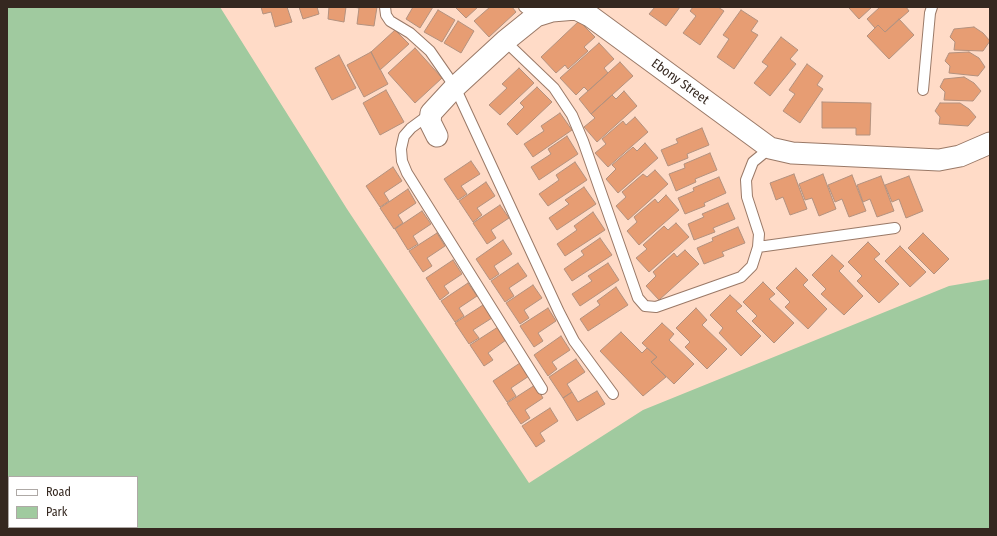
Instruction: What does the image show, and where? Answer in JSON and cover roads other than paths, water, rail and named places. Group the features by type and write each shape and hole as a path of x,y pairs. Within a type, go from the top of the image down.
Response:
{"street":[{"name":"Ebony Street","path":"431,113 455,87 505,40 530,12 576,9 590,16 770,148 792,153 939,160 960,156 990,143"},
{"path":"431,113 430,122 438,136"}],"lane":[{"path":"385,7 386,15 390,21 410,34 430,51 455,87 558,312 574,341 613,394"},
{"path":"923,90 930,13 932,7"},
{"path":"505,40 554,88 572,115 583,141 638,298 645,306 656,307 741,277 752,266 758,247 759,234 747,197 746,180 753,162 770,148"},
{"path":"431,113 411,128 404,136 401,149 402,162 407,173 542,389"},
{"path":"758,247 895,228"}]}
